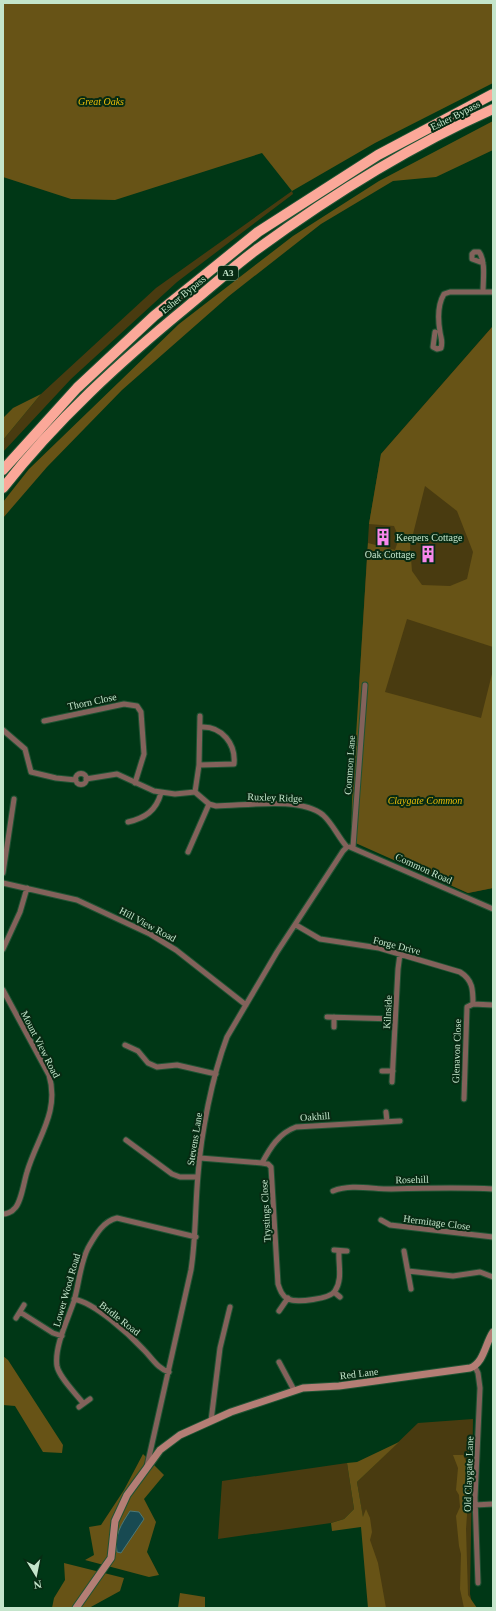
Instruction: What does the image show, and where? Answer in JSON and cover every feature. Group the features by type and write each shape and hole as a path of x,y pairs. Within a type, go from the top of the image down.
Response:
{"highway":[{"name":"Esher Bypass","path":"3,470 77,388 149,321 258,232 378,156 493,94"},
{"name":"Esher Bypass","path":"3,488 19,468 89,393 162,327 256,250 335,196 407,152 493,109"}],"street":[{"path":"483,263 483,292"},
{"path":"435,332 433,347 437,349 441,348 443,343 440,332 440,301 444,294 450,292 493,292"},
{"name":"Common Lane","path":"350,847 365,685"},
{"name":"Thorn Close","path":"44,721 124,704 138,706 141,712 144,754 135,783"},
{"path":"195,792 199,765 201,727 200,716"},
{"path":"199,765 234,764 235,758 224,735 213,727 201,727"},
{"path":"3,730 25,749 31,772 56,778 76,780 78,784 83,784 86,779 117,774 141,787 161,793 176,794 195,792 208,804 188,852"},
{"path":"128,822 148,815 159,801 161,793"},
{"path":"3,873 14,799"},
{"name":"Ruxley Ridge","path":"208,804 216,806 291,805 314,809 327,819 350,847"},
{"name":"Common Road","path":"350,847 493,909"},
{"name":"Stevens Lane","path":"147,1467 191,1270 196,1237 200,1158 216,1074 227,1037 343,851 350,847"},
{"name":"Hill View Road","path":"3,883 77,900 150,934 176,950 246,1005"},
{"path":"3,949 20,912 27,888"},
{"name":"Forge Drive","path":"296,925 320,939 400,954 452,969 466,976 472,986 473,1004"},
{"name":"Kilnside","path":"392,1082 400,954"},
{"name":"Mount View Road","path":"3,990 49,1075 52,1086 52,1100 46,1127 28,1169 19,1202 15,1209 3,1214"},
{"path":"473,1004 493,1005"},
{"name":"Glenavon Close","path":"464,1099 466,1011 467,1007 473,1004"},
{"path":"327,1017 395,1019"},
{"path":"334,1017 334,1027"},
{"path":"124,1045 138,1051 148,1063 157,1067 177,1065 216,1074"},
{"path":"382,1071 393,1071"},
{"path":"386,1112 387,1121"},
{"name":"Oakhill","path":"262,1163 276,1141 284,1133 296,1127 400,1121"},
{"path":"126,1140 172,1174 180,1177 198,1177"},
{"path":"200,1158 262,1163"},
{"name":"Trystings Close","path":"262,1163 270,1165 272,1174 278,1284 280,1291 288,1298"},
{"name":"Rosehill","path":"332,1191 343,1187 389,1189 458,1187 493,1189"},
{"name":"Lower Wood Road","path":"90,1399 81,1405 58,1370 57,1356 87,1249 104,1224 111,1219 124,1218 196,1237"},
{"name":"Hermitage Close","path":"381,1220 390,1225 493,1237"},
{"path":"279,1311 288,1298 297,1300 321,1298 334,1292 339,1282 336,1250 347,1252"},
{"path":"404,1251 411,1289"},
{"path":"408,1271 453,1276 480,1272 493,1277"},
{"path":"334,1292 340,1297"},
{"name":"Bridle Road","path":"74,1299 85,1302 123,1329 159,1366 169,1372"},
{"path":"16,1318 24,1305"},
{"path":"211,1421 220,1348 230,1307"},
{"path":"20,1312 53,1333 62,1336"},
{"path":"474,1367 481,1360 493,1332"},
{"path":"279,1362 294,1390"},
{"name":"Red Lane","path":"76,1608 111,1558 114,1521 127,1495 160,1450 180,1435 237,1410 294,1390 447,1372 474,1367"},
{"name":"Old Claygate Lane","path":"474,1367 478,1373 480,1388 475,1505 478,1583"},
{"path":"151,1444 160,1450"},
{"path":"475,1505 493,1504"}],"green space":[{"name":"Great Oaks","path":"3,3 493,3 493,83 375,143 292,191 262,153 115,200 71,199 3,177"},
{"path":"493,121 493,150 436,177 393,181 321,224 229,296 122,390 47,467 3,518 3,502 29,469 179,324 293,236 379,181"},
{"path":"292,191 293,194 177,282 71,379 3,452 3,440 41,394 156,288"},
{"name":"Claygate Common","path":"493,326 493,888 468,893 357,843 359,777 366,687 359,686 369,524 381,454"},
{"name":"Claygate Common","path":"493,326 493,647 407,619 385,692 481,718 493,670 493,888 468,893 351,841 352,800 368,543 395,550 399,538 394,526 369,524 381,454","holes":["425,486 457,511 473,552 467,579 450,586 422,585 412,571 410,546"]},
{"path":"41,394 3,440 3,418 13,408"},
{"path":"3,1356 8,1360 63,1445 62,1453 43,1452 15,1406 3,1405"},
{"path":"473,1419 470,1594 473,1608 378,1608 357,1482 418,1423"},
{"path":"399,1442 357,1482 363,1517 366,1509 370,1518 372,1532 370,1540 378,1563 386,1608 368,1608 361,1527 332,1531 331,1523 344,1519 354,1509 347,1463 357,1462"},
{"path":"143,1454 164,1475 144,1499 156,1522 147,1552 159,1575 149,1577 85,1560 94,1555 89,1527 101,1525 124,1490"},
{"path":"453,1455 463,1455 470,1470 466,1529 468,1595 477,1608 464,1608 460,1589 461,1554 456,1516 460,1507 459,1495 456,1490 458,1468"},
{"path":"347,1463 354,1509 344,1519 331,1523 218,1539 222,1481"},
{"path":"64,1563 124,1578 120,1591 89,1608 52,1608 54,1598 65,1580"},
{"path":"180,1593 205,1597 205,1608 178,1608"}],"water":[{"path":"130,1511 139,1512 144,1519 121,1553 117,1552 117,1535"}],"place":[{"name":"Keepers Cottage","path":"383,537"},
{"name":"Oak Cottage","path":"428,554"}]}
